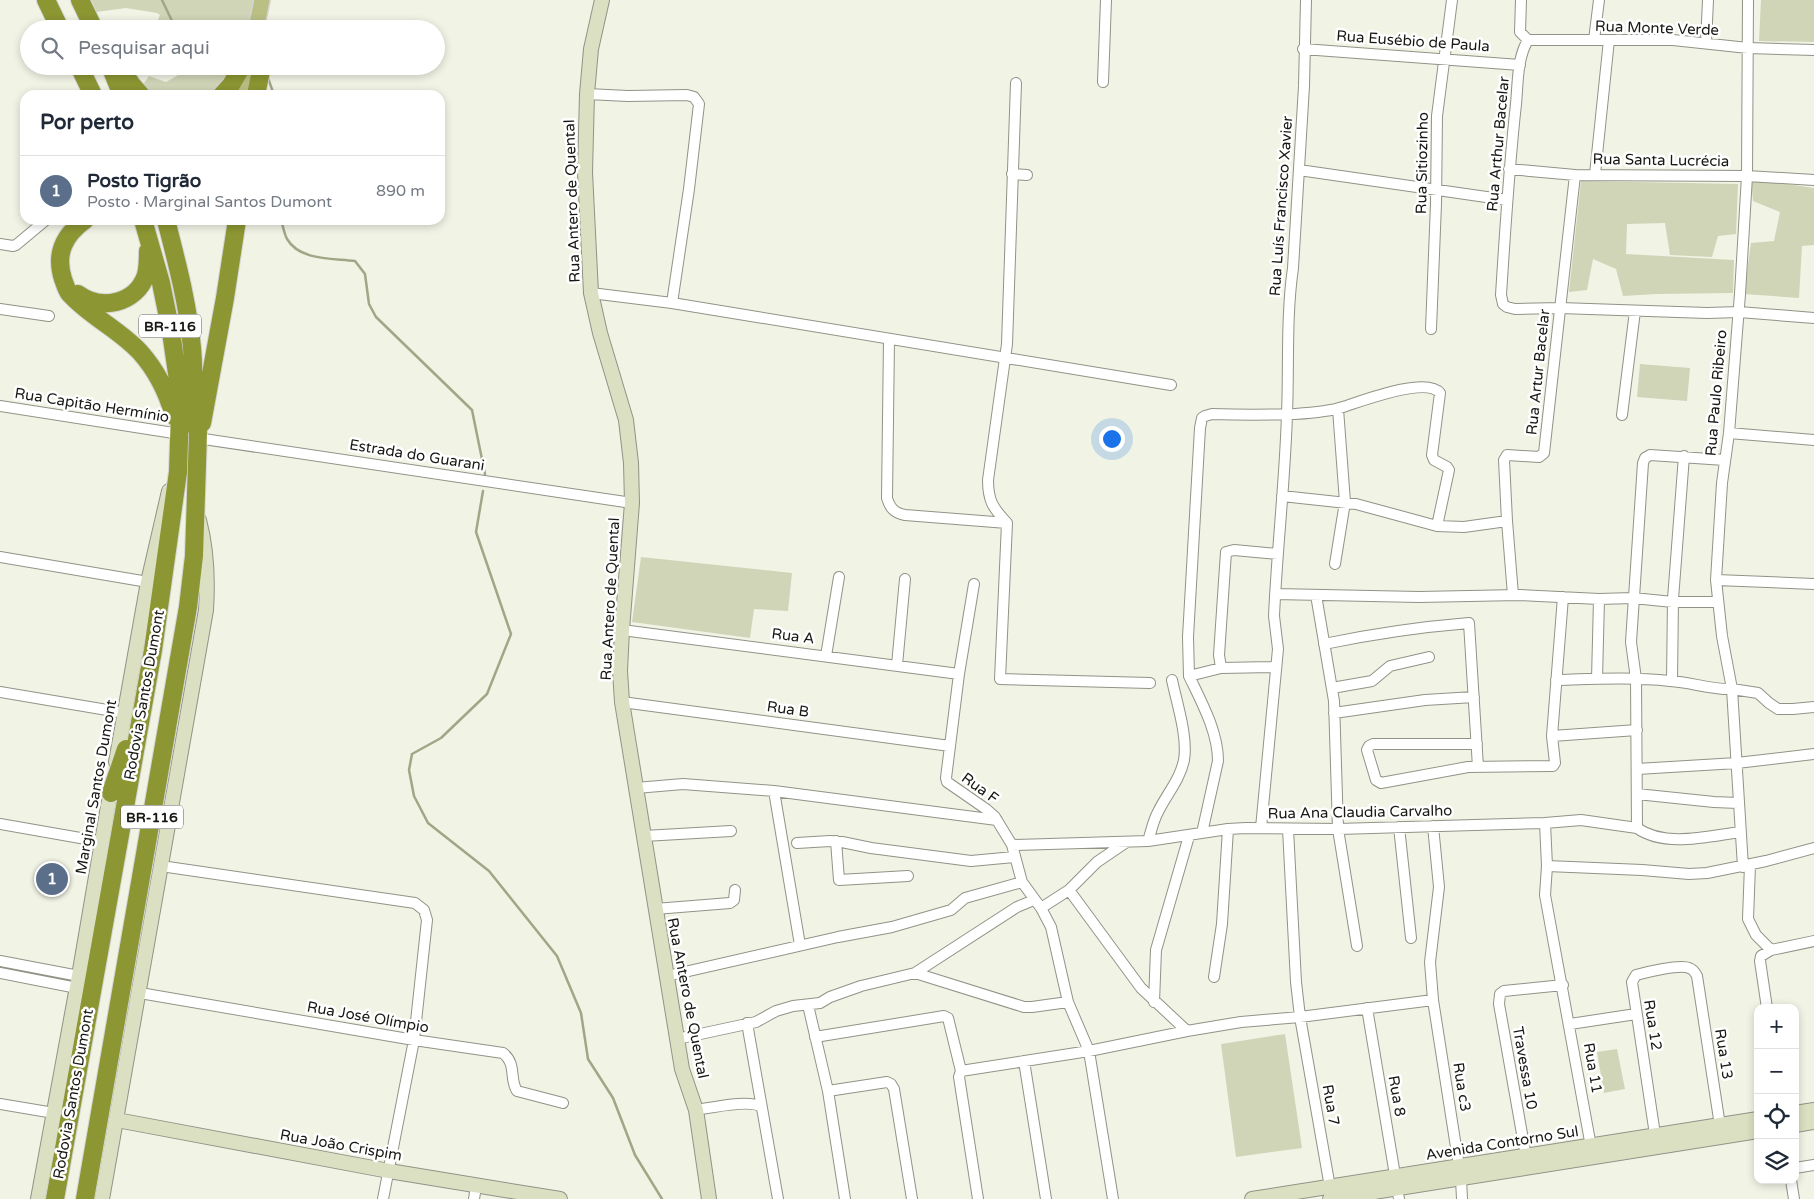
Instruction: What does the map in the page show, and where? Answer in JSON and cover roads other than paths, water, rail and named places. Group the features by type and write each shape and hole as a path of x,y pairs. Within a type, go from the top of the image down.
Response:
{"highway":[{"path":"46,0 56,20"},
{"path":"80,0 90,20"},
{"path":"83,75 91,90"},
{"path":"114,75 120,90"},
{"path":"125,75 136,90"},
{"path":"226,90 237,75"},
{"path":"257,90 260,75"},
{"path":"79,225 71,232 62,248 60,258 60,270 67,291 79,303 129,341 150,364 160,378 168,395 174,417 189,432 203,419 236,225"},
{"name":"Rodovia Santos Dumont","path":"85,1199 188,607 194,556 196,509 189,432 179,387 161,283 145,225"},
{"name":"Rodovia Santos Dumont","path":"55,1199 153,650 178,472 194,420 193,350 189,317 183,284 167,225"},
{"path":"64,282 84,298 95,302 115,303 126,298 138,289 145,276 149,238"},
{"path":"111,793 127,746 142,672 153,650"}],"main road":[{"path":"258,20 262,0"},
{"path":"268,20 272,0"},
{"path":"243,90 248,75"},
{"path":"249,90 254,75"}],"street":[{"name":"Rua Antero de Quental","path":"602,0 592,48 587,94 585,172 591,293 600,333 626,420 631,463 632,503 620,671 622,702 682,1069 696,1110 709,1199"},
{"path":"1103,82 1106,0"},
{"name":"Rua Luís Francisco Xavier","path":"1261,828 1278,649 1274,616 1287,414 1287,329 1293,268 1304,86 1306,0"},
{"name":"Rua Sitiozinho","path":"1431,329 1437,116 1452,0"},
{"path":"1521,0 1520,32 1528,40"},
{"path":"1594,40 1599,0"},
{"path":"1706,43 1708,0"},
{"name":"Rua Paulo Ribeiro","path":"1748,0 1747,176 1730,432 1720,502 1716,580 1722,636 1732,689 1740,832 1746,866 1748,919 1756,935 1771,950"},
{"name":"Rua Monte Verde","path":"1528,40 1673,40 1748,48 1814,50"},
{"name":"Rua Arthur Bacelar","path":"1528,40 1524,46 1520,65 1509,169 1502,295 1504,304 1507,307 1528,309 1560,308"},
{"path":"1595,174 1609,40"},
{"name":"Rua Eusébio de Paula","path":"1304,49 1446,58 1520,65"},
{"path":"1016,83 1006,344 988,488 991,504 1007,523 1000,679 1150,683"},
{"path":"587,94 628,96 687,95 694,97 699,104 672,303"},
{"name":"Rua Santa Lucrécia","path":"1509,169 1575,175 1747,176 1814,180"},
{"path":"1299,170 1507,200"},
{"path":"1012,174 1027,174"},
{"name":"Rua Artur Bacelar","path":"1513,595 1507,521 1505,457 1513,455 1539,457 1544,454 1575,175"},
{"path":"0,244 16,245 40,225"},
{"path":"591,293 672,303 1171,385"},
{"path":"1560,308 1707,313 1739,312 1814,318"},
{"path":"0,309 49,316"},
{"path":"1622,414 1635,311"},
{"path":"889,339 887,498 892,509 904,514 1007,523"},
{"path":"1202,833 1218,761 1218,750 1211,725 1189,676 1188,637 1200,424 1202,418 1212,414 1287,414 1338,409 1399,390 1435,388 1439,391 1432,455 1434,460 1447,467 1449,472 1437,526"},
{"name":"Rua Capitão Hermínio","path":"0,406 189,432"},
{"path":"1335,564 1345,502 1338,409"},
{"name":"Estrada do Guarani","path":"189,432 632,503"},
{"path":"1730,432 1814,440"},
{"path":"1637,828 1636,679 1631,642 1645,458 1650,455 1725,460"},
{"path":"1672,681 1673,602 1684,456"},
{"name":"Marginal Santos Dumont","path":"38,1199 148,582 168,493 178,472"},
{"path":"1282,496 1345,502 1437,526 1464,526 1507,521"},
{"name":"BR-116","path":"102,1199 140,993 206,610 206,548 196,509"},
{"path":"1221,668 1219,654 1226,552 1234,550 1278,554"},
{"path":"0,557 148,582"},
{"path":"826,656 839,577"},
{"path":"897,665 905,579"},
{"path":"1716,580 1814,584"},
{"name":"Rua F","path":"974,584 959,674 946,773 948,782 986,809 997,820 1012,845 1022,882 1042,908 1051,927 1068,1002 1090,1051 1113,1199"},
{"path":"1276,594 1419,597 1513,595 1599,599 1633,598 1673,602 1718,602"},
{"path":"1316,595 1332,688 1338,829 1357,946"},
{"path":"1477,744 1373,744 1367,750 1376,780 1381,783 1468,767 1553,766 1555,762 1552,736 1562,597"},
{"path":"1597,679 1599,599"},
{"path":"1324,644 1383,632 1425,626 1469,623 1478,767"},
{"name":"Rua A","path":"622,630 959,674"},
{"path":"1332,688 1372,681 1390,666 1429,657"},
{"path":"1189,676 1221,668 1276,667"},
{"path":"1556,680 1636,679 1672,681 1718,689 1753,691 1761,694 1778,709 1793,710 1814,707"},
{"path":"1148,842 1159,810 1182,769 1185,754 1185,742 1172,680"},
{"path":"0,692 125,713"},
{"path":"1334,713 1426,700 1474,697"},
{"name":"Rua B","path":"622,702 950,746"},
{"path":"1552,736 1637,730"},
{"path":"1637,769 1737,763 1814,754"},
{"path":"636,788 684,784 774,791 997,820"},
{"path":"774,791 800,946"},
{"path":"1637,794 1738,803"},
{"name":"Rua Ana Claudia Carvalho","path":"1012,845 1148,842 1228,829 1338,829 1545,823 1581,820 1637,828 1648,835 1674,839 1740,832"},
{"path":"1545,823 1548,866 1545,895 1563,984"},
{"path":"0,824 103,842"},
{"name":"Rua c3","path":"1433,826 1439,886 1430,962 1433,1000 1460,1173 1462,1199"},
{"path":"1399,827 1411,938"},
{"path":"1214,977 1222,924 1228,829"},
{"name":"Rua 7","path":"1288,829 1296,982 1300,1017 1331,1195"},
{"path":"644,836 731,831"},
{"path":"1154,1002 1156,950 1189,836"},
{"path":"836,841 840,880 908,876"},
{"path":"797,843 836,841 871,848 971,861 1014,857"},
{"path":"1042,908 1070,890 1097,862 1126,842"},
{"path":"1548,866 1689,874 1707,873 1746,866 1814,848"},
{"path":"161,866 415,903 424,910 427,920 414,1040 383,1199"},
{"path":"667,976 856,933 892,927 951,910 965,898 1022,882"},
{"path":"655,909 730,903 734,900 735,890"},
{"path":"1070,890 1141,988 1186,1031"},
{"path":"677,1039 756,1022 776,1011 793,1006 820,1003 830,997 861,986 915,974 1017,907 1034,900"},
{"path":"1766,1004 1760,961 1763,954 1771,950 1814,941"},
{"path":"0,961 78,982"},
{"name":"Rua 12","path":"1656,1142 1632,982 1636,975 1686,967 1695,972 1697,976"},
{"path":"0,973 78,982"},
{"path":"915,974 1024,1006 1032,1007 1068,1002"},
{"name":"Rua 13","path":"1697,976 1721,1131"},
{"name":"Travessa 10","path":"1527,1162 1499,1004 1500,994 1504,991 1563,984"},
{"name":"Rua 11","path":"1563,984 1592,1152"},
{"name":"Rua José Olímpio","path":"140,993 414,1040 503,1053 512,1067 514,1087 517,1092 563,1103"},
{"path":"960,1077 1024,1061 1090,1051 1186,1031 1241,1022 1300,1017 1433,1000"},
{"path":"808,1004 828,1091 845,1199"},
{"name":"Rua 8","path":"1367,1008 1397,1188"},
{"path":"1570,1024 1636,1014"},
{"path":"815,1037 944,1016 948,1018 960,1077 978,1199"},
{"path":"747,1023 778,1199"},
{"path":"1024,1061 1046,1199"},
{"path":"828,1091 887,1082 891,1084 894,1089 912,1199"},
{"path":"696,1110 743,1103 759,1104 762,1108"},
{"path":"0,1104 54,1113"},
{"path":"1799,1112 1814,1110"},
{"name":"Rua João Crispim","path":"116,1120 389,1171 475,1192 560,1199"},
{"name":"Avenida Contorno Sul","path":"1252,1199 1331,1195 1397,1188 1460,1173 1721,1131 1754,1120"},
{"path":"1799,1124 1814,1122"},
{"name":"Avenida Contorno Sul","path":"1721,1131 1754,1131"},
{"path":"1799,1167 1814,1165"},
{"path":"1792,1184 1794,1199"}],"waterway":[{"path":"162,0 172,20"},
{"path":"268,78 272,90"},
{"path":"282,225 287,239 293,246 308,255 327,259 355,261 365,274 369,304 376,317 472,410 485,474"},
{"path":"483,491 476,532 511,634 487,694 441,738 412,754 409,770 414,796 428,823 489,871 557,956 581,1013 588,1059 613,1098 635,1155 662,1199"}],"place":[{"name":"Posto Tigrão","path":"52,879"}]}
